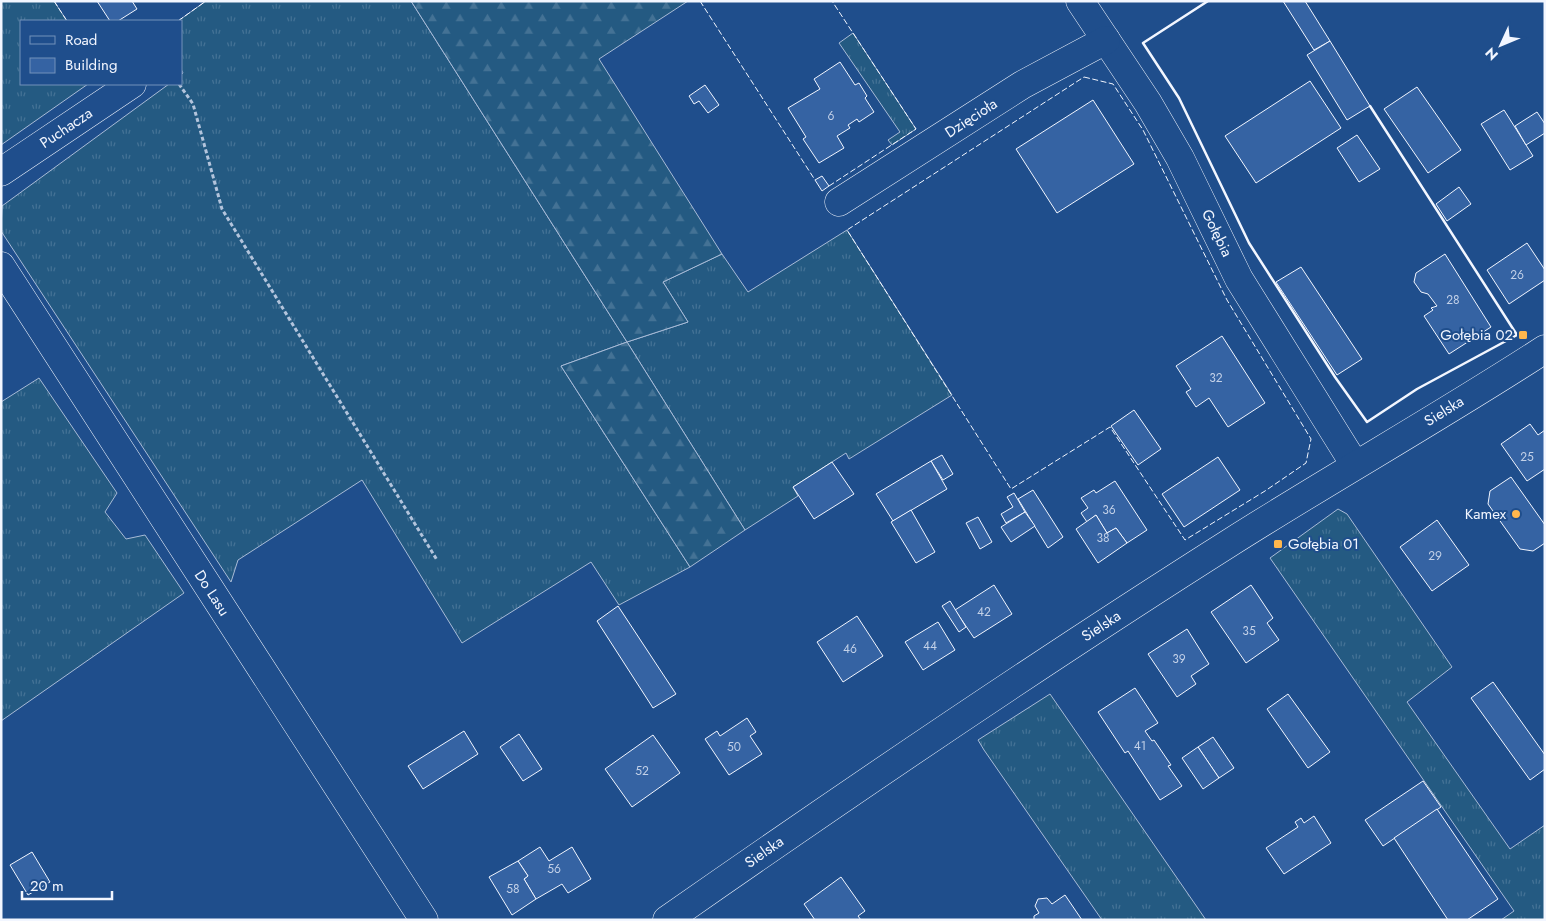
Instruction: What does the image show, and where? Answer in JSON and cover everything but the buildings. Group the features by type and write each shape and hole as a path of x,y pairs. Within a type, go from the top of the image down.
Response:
{"street":[{"name":"Gołębia","path":"1080,1 1148,104 1180,158 1239,280 1355,465"},
{"name":"Dzięcioła","path":"840,202 1022,85 1106,40"},
{"name":"Puchacza","path":"1,172 131,85"},
{"name":"Do Lasu","path":"1,266 424,920"},
{"name":"Sielska","path":"667,920 828,807 1042,664 1231,542 1545,349"}],"path":[{"path":"180,85 193,104 222,209 436,560"}],"green space":[{"path":"1,1 54,1 66,20 20,20 20,85 87,85 1,145"},
{"path":"206,1 411,1 627,342 561,366 690,567 619,605 591,562 462,643 362,480 238,560 231,582 1,231 2,206 168,85 182,85 182,20 179,20"},
{"path":"411,1 688,1 599,59 722,254 663,282 688,322 627,342"},
{"path":"853,33 916,129 892,145 888,140 900,132 839,43"},
{"path":"847,230 952,395 849,459 846,453 793,487 798,496 745,530 627,342 688,322 663,282 722,254 748,292"},
{"path":"627,342 745,530 690,567 561,366"},
{"path":"39,378 117,493 105,512 126,539 145,535 184,593 1,721 1,402"},
{"path":"1338,509 1347,514 1452,667 1407,702 1510,849 1545,825 1545,920 1501,920 1514,911 1270,558"},
{"path":"1050,694 1206,920 1102,920 984,750 978,740"}],"fence":[{"path":"54,1 66,20"},
{"path":"179,20 206,1"},
{"path":"700,1 815,180"},
{"path":"829,186 916,129 832,1"},
{"path":"1084,77 1113,84 1143,130 1227,300 1311,439 1306,463 1265,491 1185,540 1110,427 1011,489 847,230 1084,77"}],"wall":[{"path":"1208,1 1143,43 1179,98 1249,243 1335,377 1367,422 1417,389 1517,335 1370,106"}],"place":[{"name":"Gołębia 02","path":"1523,335"},
{"name":"Kamex","path":"1516,514"},
{"name":"Gołębia 01","path":"1278,544"}]}
